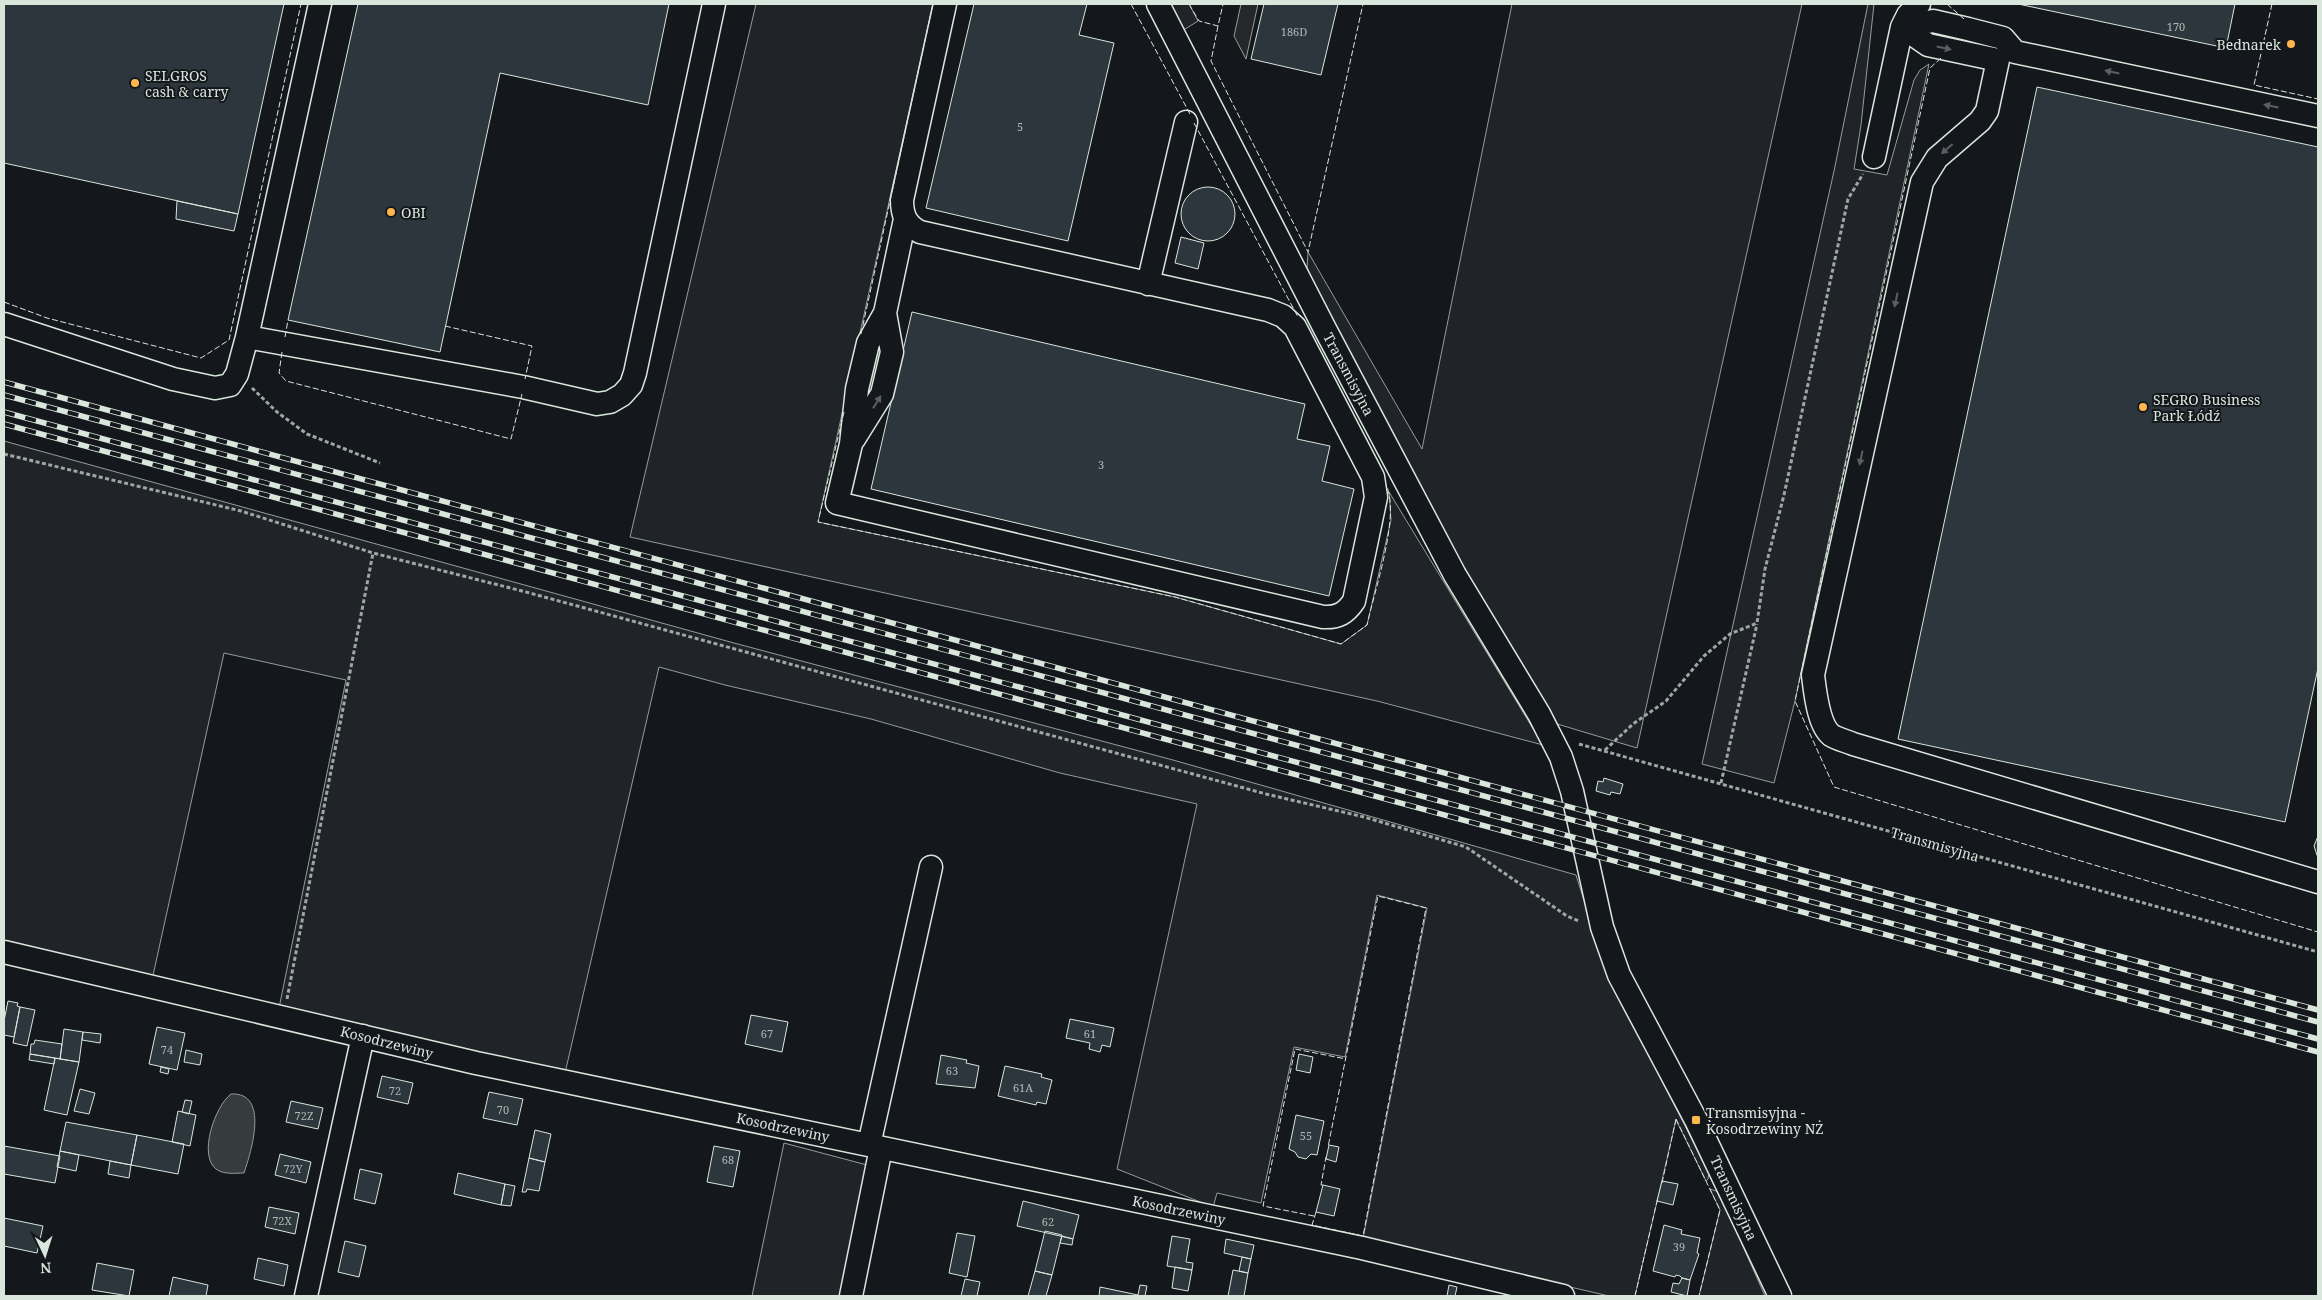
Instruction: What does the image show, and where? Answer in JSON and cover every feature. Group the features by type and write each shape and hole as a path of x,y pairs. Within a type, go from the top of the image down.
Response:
{"street":[{"path":"4,324 173,378 215,388 230,385 237,374 247,337 320,4"},
{"path":"247,337 523,388 591,403 610,402 622,395 631,385 636,373 714,4"},
{"path":"905,219 884,313 868,343 857,389 851,444 836,504 1323,617 1332,618 1342,615 1354,601 1376,497 1376,487 1373,477 1295,327 1283,316 1268,310 920,232 912,228 905,219 902,212 902,200 945,4"},
{"name":"Transmisyjna","path":"1158,4 1325,329 1455,575 1561,757 1572,791 1602,926 1619,975 1696,1120 1780,1296"},
{"path":"1896,4 1902,26 1928,44 2006,56 2318,116"},
{"path":"1874,157 1902,26 1908,15 1919,4"},
{"path":"2006,56 1984,116 1937,158 1922,182 1813,675 1816,696 1825,727 1832,736 1853,744 2318,882"},
{"path":"1148,284 1186,122"},
{"path":"851,1296 875,1147 931,867"},
{"name":"Kosodrzewiny","path":"4,952 476,1064 1362,1248 1563,1296"},
{"path":"306,1296 363,1036"}],"path":[{"path":"1721,783 1757,623 1765,569 1784,495 1848,199 1874,157"},
{"path":"237,374 277,412 307,434 380,463"},
{"path":"4,454 241,511 373,553 526,592 1266,794 1364,817 1466,847 1567,916 1602,926"},
{"path":"283,1017 373,553"},
{"path":"1604,750 1633,724 1666,701 1704,656 1730,634 1757,623"},
{"name":"Transmisyjna","path":"1551,738 1604,750 2318,952"}],"shaded area":[{"path":"756,4 933,4 818,522 1175,597 1341,644 1367,625 1391,520 1389,492 1543,745 1377,701 630,537"},
{"path":"1168,4 1189,4 1198,21 1182,31"},
{"path":"1241,4 1258,4 1246,59 1234,36"},
{"path":"1512,4 1802,4 1637,748 1554,723 1415,482 1307,269 1308,252 1422,449"},
{"path":"1868,4 1874,4 1861,125 1854,169 1887,175 1914,80 1920,70 1929,64 1795,701 1774,783 1702,764 1834,171"},
{"path":"4,441 734,643 1173,760 1576,875 1609,979 1709,1172 1708,1179 1706,1181 1676,1120 1635,1296 1609,1296 1363,1239 1427,908 1377,895 1345,1057 1294,1047 1261,1203 1217,1193 1213,1207 1117,1169 1197,804 1060,773 871,719 725,685 659,667 565,1073 279,1008 346,680 224,653 152,980 4,947"},
{"path":"231,1094 243,1096 250,1103 254,1113 253,1138 244,1173 219,1171 211,1162 208,1153 214,1119 225,1100"},
{"path":"784,1143 867,1165 841,1296 752,1296"},
{"path":"1710,1189 1719,1192 1765,1296 1699,1296 1720,1210"}],"building":[{"name":"SELGROS cash & carry","path":"4,4 284,4 238,214 4,163"},
{"name":"OBI","path":"358,4 669,4 648,105 500,73 440,352 288,320"},
{"path":"974,4 1087,4 1079,35 1114,43 1068,241 926,208"},
{"path":"1264,4 1338,4 1321,75 1251,59"},
{"path":"2018,4 2235,4 2226,48"},
{"name":"SEGRO Business Park Łódź","path":"2037,87 2318,147 2318,668 2285,822 1898,739"},
{"path":"1208,187 1218,189 1227,195 1233,204 1235,214 1233,224 1227,233 1218,239 1208,241 1198,239 1189,233 1183,224 1181,214 1183,204 1189,195 1198,189"},
{"path":"177,201 238,214 234,231 176,219"},
{"path":"1181,237 1204,243 1198,269 1175,263"},
{"path":"912,312 1305,404 1297,439 1330,446 1322,481 1354,489 1329,596 871,489"},
{"path":"1604,778 1623,784 1620,794 1611,792 1610,795 1596,791 1598,781 1603,782"},
{"path":"2318,836 2318,858 2314,846"},
{"path":"8,1001 18,1003 17,1006 20,1007 14,1037 4,1035 4,1021"},
{"path":"20,1007 35,1010 27,1046 13,1043"},
{"path":"751,1015 788,1022 782,1052 745,1044"},
{"path":"1070,1019 1114,1028 1110,1047 1102,1045 1100,1052 1089,1049 1090,1043 1066,1038"},
{"path":"157,1027 185,1033 177,1070 149,1064"},
{"path":"64,1029 83,1032 79,1062 60,1059"},
{"path":"83,1032 101,1034 100,1043 82,1040"},
{"path":"35,1040 62,1044 60,1059 30,1054 31,1044 34,1044"},
{"path":"186,1050 202,1054 200,1065 184,1062"},
{"path":"30,1054 55,1058 54,1064 29,1060"},
{"path":"1299,1054 1313,1057 1310,1073 1296,1070"},
{"path":"941,1055 967,1060 966,1063 979,1066 975,1088 936,1084"},
{"path":"55,1058 79,1062 67,1115 44,1110"},
{"path":"1005,1066 1042,1074 1041,1077 1052,1080 1046,1104 1037,1102 1036,1105 998,1096"},
{"path":"161,1067 169,1069 168,1074 160,1072"},
{"path":"382,1076 413,1083 408,1104 377,1097"},
{"path":"80,1089 95,1093 89,1114 74,1111"},
{"path":"489,1092 523,1099 517,1125 483,1118"},
{"path":"185,1100 192,1101 189,1114 182,1112"},
{"path":"291,1101 323,1108 318,1129 286,1122"},
{"path":"178,1111 196,1115 190,1146 172,1142"},
{"path":"1296,1115 1324,1121 1317,1155 1311,1154 1306,1159 1298,1157 1295,1152 1289,1149"},
{"path":"66,1122 137,1135 131,1165 60,1151"},
{"path":"535,1130 551,1134 545,1162 529,1158"},
{"path":"137,1135 184,1144 178,1174 131,1165"},
{"path":"1329,1145 1339,1147 1336,1162 1326,1159"},
{"path":"4,1146 60,1156 55,1183 4,1174"},
{"path":"714,1146 740,1151 733,1187 707,1182"},
{"path":"60,1151 79,1155 76,1171 57,1167"},
{"path":"280,1154 311,1162 306,1183 275,1175"},
{"path":"529,1158 545,1162 539,1191 527,1189 526,1192 522,1192"},
{"path":"110,1161 131,1165 129,1178 108,1174"},
{"path":"360,1169 382,1174 375,1204 354,1199"},
{"path":"458,1173 505,1184 501,1205 454,1194"},
{"path":"1662,1181 1678,1184 1673,1205 1657,1201"},
{"path":"505,1184 515,1186 511,1206 501,1205"},
{"path":"1323,1185 1340,1189 1334,1216 1316,1212"},
{"path":"1023,1201 1079,1215 1073,1239 1017,1226"},
{"path":"269,1207 299,1213 295,1234 265,1227"},
{"path":"4,1218 43,1226 37,1253 4,1246"},
{"path":"1664,1225 1682,1230 1681,1234 1700,1238 1697,1253 1699,1254 1690,1280 1676,1275 1675,1277 1653,1271"},
{"path":"1045,1231 1062,1235 1052,1275 1035,1271"},
{"path":"957,1233 975,1236 967,1277 949,1273"},
{"path":"1062,1236 1073,1239 1072,1245 1060,1243"},
{"path":"1172,1236 1190,1239 1186,1262 1193,1263 1192,1270 1167,1266"},
{"path":"1226,1239 1254,1245 1251,1259 1224,1253"},
{"path":"345,1241 366,1246 359,1277 338,1272"},
{"path":"1242,1257 1251,1259 1248,1273 1239,1271"},
{"path":"258,1258 288,1265 284,1286 254,1279"},
{"path":"97,1263 134,1270 129,1296 92,1290"},
{"path":"1175,1267 1192,1270 1188,1291 1172,1288"},
{"path":"1233,1270 1248,1273 1244,1296 1228,1296"},
{"path":"1035,1271 1052,1275 1046,1296 1028,1296"},
{"path":"173,1277 208,1285 206,1296 169,1296"},
{"path":"1682,1278 1690,1280 1687,1296 1671,1292 1673,1283 1679,1284"},
{"path":"965,1279 980,1282 977,1296 961,1296"},
{"path":"1140,1285 1147,1286 1145,1296 1099,1296 1100,1287 1138,1295"},
{"path":"1449,1285 1457,1287 1455,1296 1447,1296"}],"railway":[{"path":"4,382 2318,1010"},
{"path":"4,395 2318,1022"},
{"path":"4,412 2318,1039"},
{"path":"4,424 2318,1052"}],"fence":[{"path":"4,302 47,318 201,358 229,340 301,4"},
{"path":"861,334 933,4"},
{"path":"1131,4 1190,114"},
{"path":"1189,4 1199,21 1218,26 1223,4"},
{"path":"1218,26 1211,61 1308,252 1363,4"},
{"path":"1947,4 1964,19"},
{"path":"2272,4 2254,85 2318,99"},
{"path":"1941,58 1930,68 1795,701 1834,787 2318,932"},
{"path":"1194,123 1298,317"},
{"path":"285,337 288,320"},
{"path":"445,326 532,346 525,379"},
{"path":"282,352 279,373 286,381 511,439 522,394"},
{"path":"844,412 818,522 1175,597 1341,644 1367,625 1385,554 1388,533 1390,498 1386,485"},
{"path":"1316,1212 1312,1225 1363,1236 1426,908 1378,896 1328,1147"},
{"path":"1314,1216 1263,1206 1295,1049 1346,1059"},
{"path":"1676,1119 1720,1210 1699,1296"},
{"path":"1662,1183 1676,1119"},
{"path":"1323,1185 1321,1185 1326,1157"},
{"path":"1635,1296 1658,1197"}],"place":[{"name":"Bednarek","path":"2291,44"},
{"name":"SELGROS cash & carry","path":"135,83"},
{"name":"OBI","path":"391,212"},
{"name":"SEGRO Business Park Łódź","path":"2143,407"},
{"name":"Transmisyjna - Kosodrzewiny NŻ","path":"1696,1120"}]}
